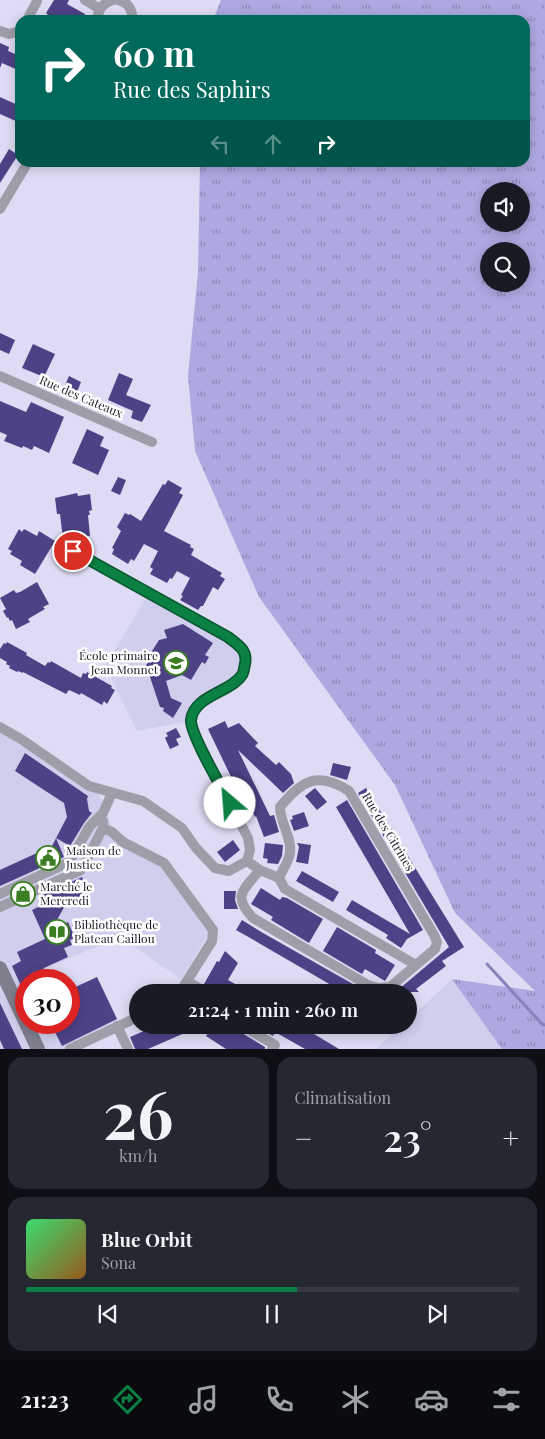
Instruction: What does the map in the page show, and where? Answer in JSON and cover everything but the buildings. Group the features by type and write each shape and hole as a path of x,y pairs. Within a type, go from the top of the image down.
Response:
{"main road":[{"path":"0,968 38,1049"}],"street":[{"path":"86,0 100,9"},
{"path":"99,15 100,9 105,3 120,0 130,8 131,15"},
{"path":"30,15 37,2"},
{"path":"0,31 9,34 15,32"},
{"path":"0,209 25,167"},
{"name":"Rue des Cateaux","path":"0,376 152,442"},
{"path":"0,728 21,739 89,786 143,800 182,828 196,848 215,868 229,871 247,860 250,850 248,838 194,734 191,720 194,711 202,702 233,684 243,674 246,660 243,648 228,637 73,551"},
{"name":"Rue des Citrines","path":"260,870 242,892 241,901 244,909 253,918 368,984 379,988 390,987 435,949 437,942 434,934 349,791 338,784 324,780 308,782 280,807 290,854 279,878"},
{"path":"0,894 69,862 90,826 103,813 112,793"},
{"path":"0,907 81,870 103,828 103,813"},
{"path":"103,828 112,832 123,842 164,863 213,930 212,941 184,984"},
{"path":"72,857 81,870"},
{"path":"247,860 260,870 279,878 285,889 416,965"},
{"path":"186,981 191,984"},
{"path":"70,1049 129,1021"},
{"path":"117,1026 128,1049"},
{"path":"257,1034 275,1045 272,1049"}],"shaded area":[{"name":"École primaire Jean Monnet","path":"149,593 243,648 243,674 202,702 191,721 137,731 105,666"},
{"path":"0,727 97,792 106,808 113,832 164,863 208,926 207,936 181,979 120,937 46,969 15,969 15,1034 80,1034 80,985 97,977 120,1025 70,1049 0,1049"},
{"path":"452,979 502,1049 376,1049 392,1034 417,1034 417,1012"}],"green space":[{"path":"221,0 545,0 545,1049 502,1049 452,979 535,991 455,913 395,785 259,597 195,451 188,376 198,272 200,167 530,167 530,15 215,15"}],"waterway":[{"path":"487,964 545,1025"}],"place":[{"name":"École primaire Jean Monnet","path":"176,663"},
{"name":"Maison de Justice","path":"48,858"},
{"name":"Marché le Mercredi","path":"23,894"},
{"name":"Bibliothèque de Plateau Caillou","path":"57,932"}],"route":[{"path":"73,551 228,637 243,648 246,660 243,674 233,684 202,702 194,711 191,720 194,734 230,803"}]}
